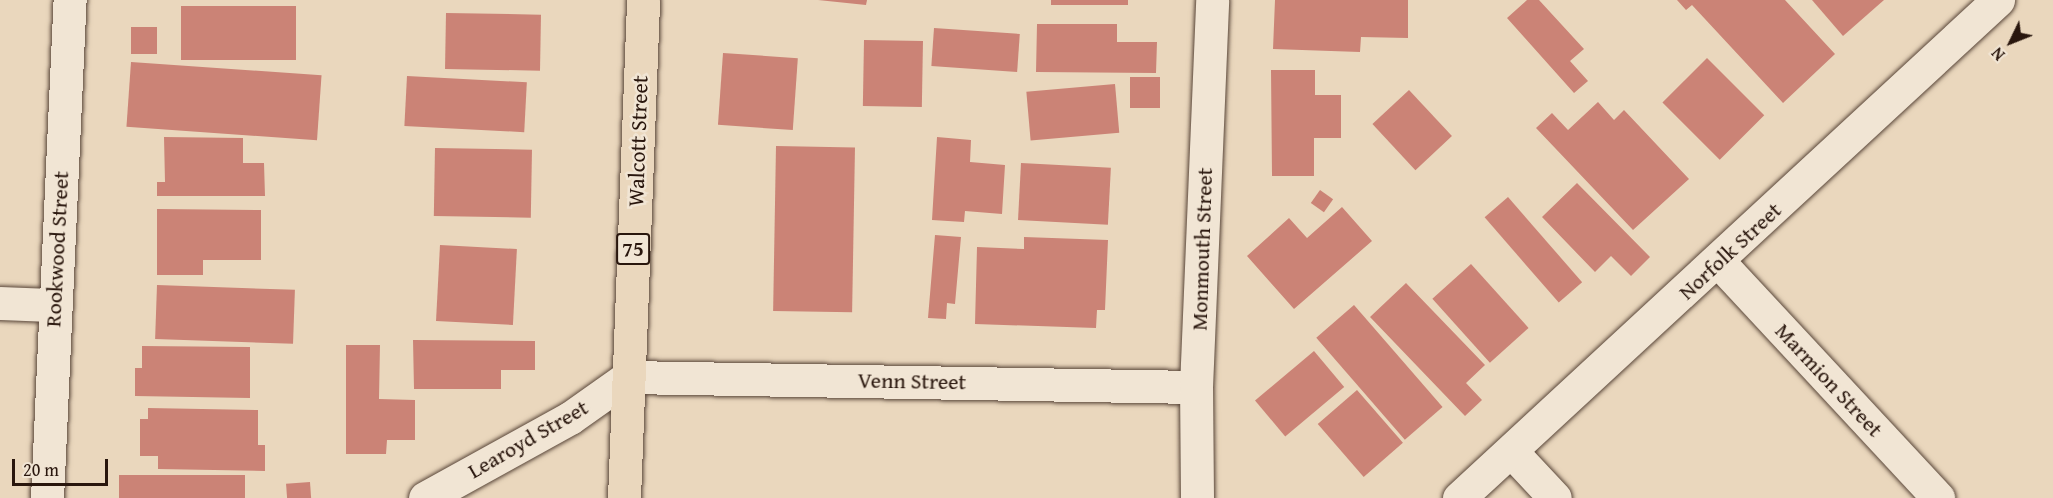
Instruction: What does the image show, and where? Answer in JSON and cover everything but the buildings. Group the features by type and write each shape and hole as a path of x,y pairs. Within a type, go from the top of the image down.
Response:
{"main road":[{"name":"Walcott Street","path":"624,498 643,0"}],"street":[{"name":"Rookwood Street","path":"47,498 53,305 70,0"},
{"name":"Monmouth Street","path":"1197,498 1196,387 1212,0"},
{"name":"Norfolk Street","path":"1459,498 1719,262 1998,0"},
{"name":"Marmion Street","path":"1719,262 1938,498"},
{"path":"0,303 53,305"},
{"name":"Venn Street","path":"628,377 1196,387"},
{"name":"Learoyd Street","path":"425,498 570,418 628,377"},
{"path":"1511,451 1555,498"}]}
